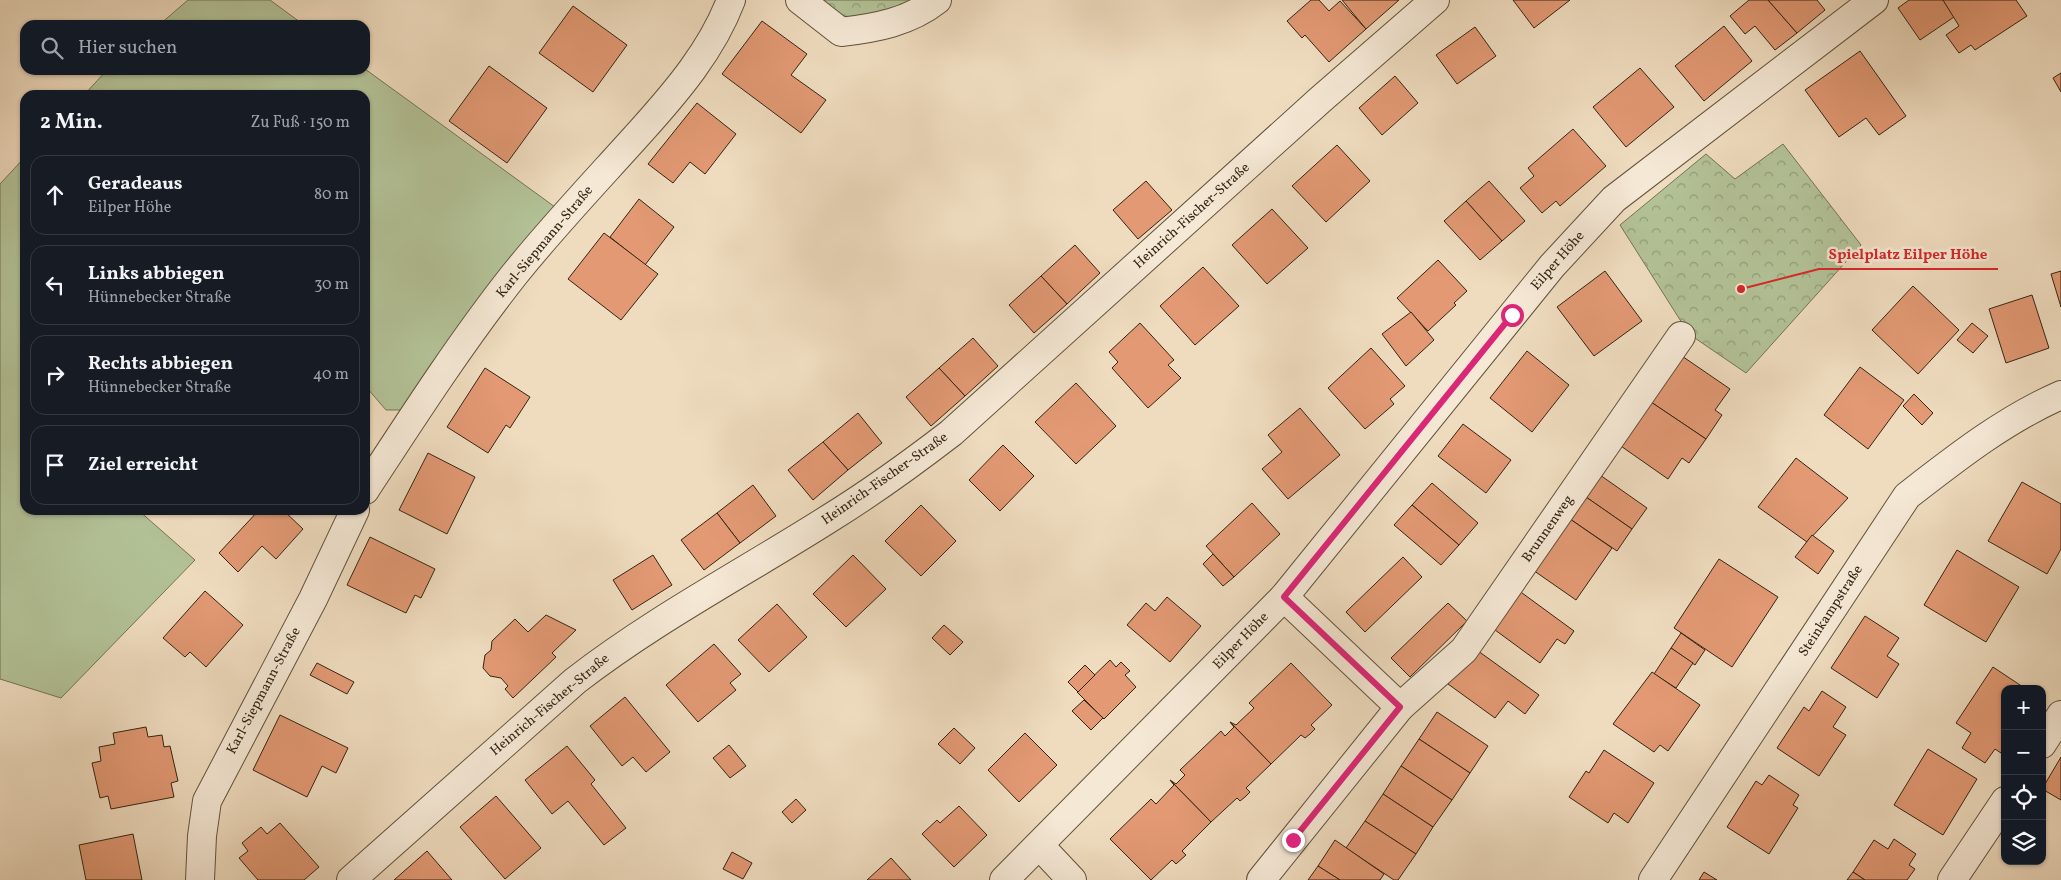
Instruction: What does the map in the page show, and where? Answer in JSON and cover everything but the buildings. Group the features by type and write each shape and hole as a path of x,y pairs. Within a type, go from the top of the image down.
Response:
{"street":[{"name":"Karl-Siepmann-Straße","path":"370,482 418,410 514,275 686,78 724,20 731,0"},
{"path":"800,0 841,32 878,27 920,14 937,0"},
{"name":"Heinrich-Fischer-Straße","path":"351,880 575,680 603,659 666,617 832,517 951,433 1320,100 1435,0"},
{"name":"Eilper Höhe","path":"1004,880 1040,846 1284,597 1552,266 1614,200 1874,0"},
{"name":"Brunnenweg","path":"1261,880 1400,707 1464,650 1681,336"},
{"name":"Steinkampstraße","path":"1653,880 1907,496 1966,450 2032,408 2061,395"},
{"name":"Karl-Siepmann-Straße","path":"200,880 202,836 207,802 313,599 353,515"},
{"path":"1284,597 1400,707"},
{"path":"2046,738 2061,715"},
{"path":"1952,880 2001,807"},
{"path":"1040,846 1072,880"}],"green space":[{"path":"188,0 270,0 297,20 165,20"},
{"path":"803,0 937,0 841,32"},
{"path":"370,73 566,215 418,410 386,410 370,391 370,90 89,90 102,75 370,75"},
{"path":"1783,144 1861,245 1746,373 1689,334 1620,225 1706,154 1735,179"},
{"path":"20,162 20,515 144,515 195,560 61,698 0,679 0,184"}],"place":[{"name":"Spielplatz Eilper Höhe","path":"1741,289"}],"route":[{"path":"1293,840 1400,707 1284,597 1512,315"}]}
